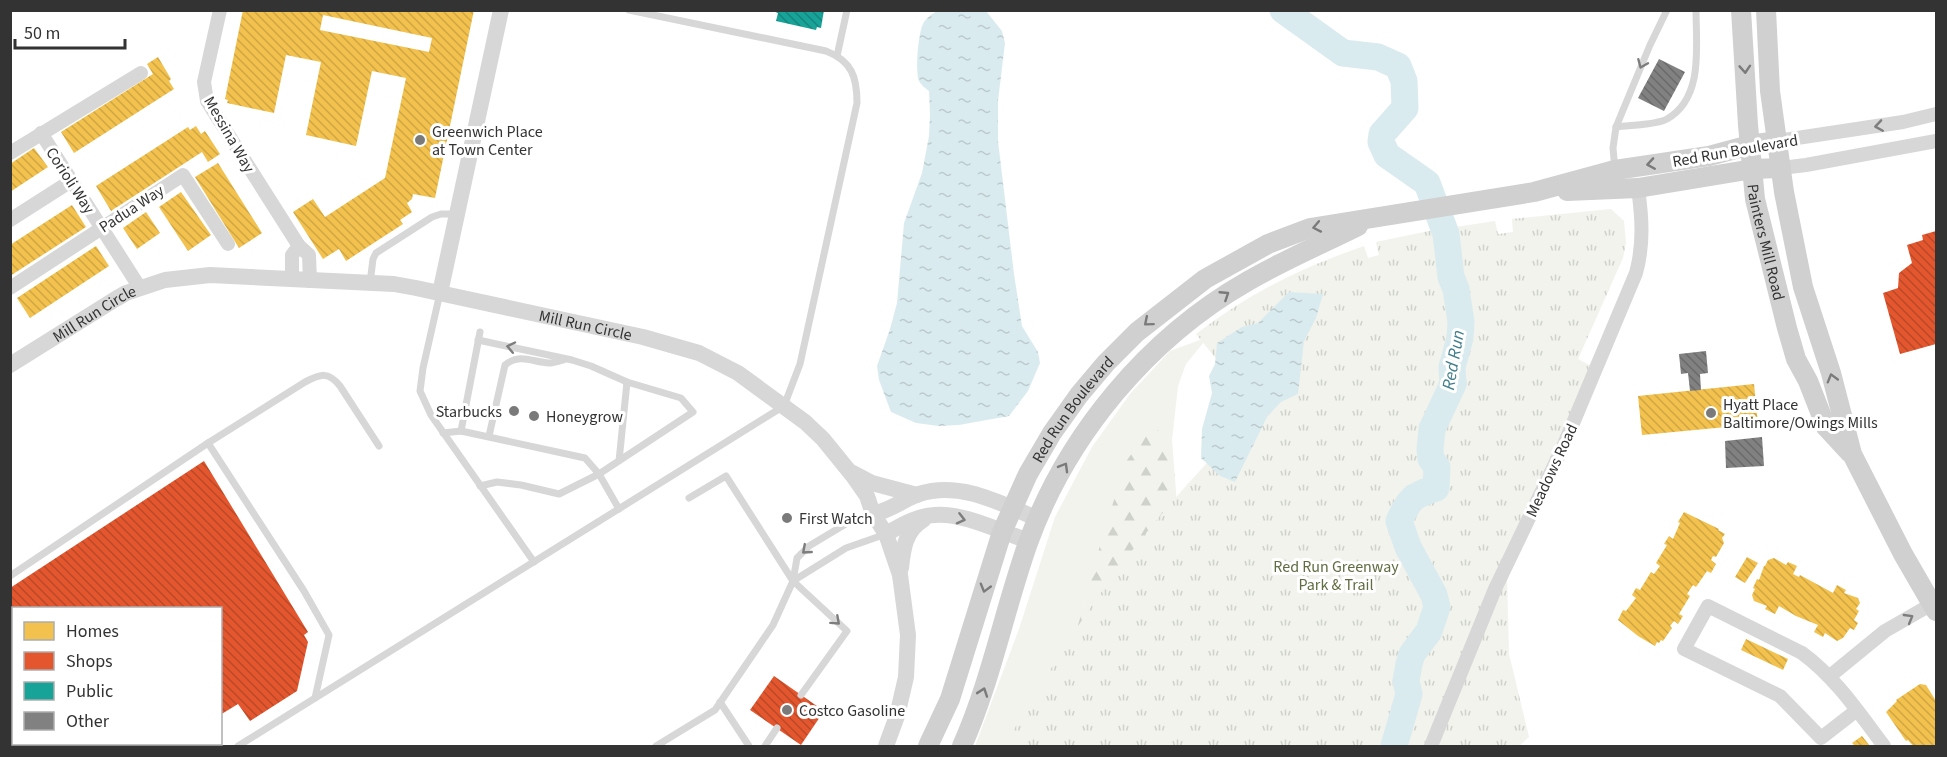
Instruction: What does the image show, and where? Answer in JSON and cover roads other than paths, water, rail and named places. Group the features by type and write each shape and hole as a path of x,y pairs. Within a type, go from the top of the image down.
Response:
{"main road":[{"name":"Painters Mill Road","path":"1741,10 1755,198 1796,359 1808,381 1826,427 1852,454"},
{"name":"Painters Mill Road","path":"1766,10 1770,91 1781,168 1803,287 1831,373 1852,454 1892,535 1935,606"},
{"name":"Red Run Boulevard","path":"1624,183 1709,156 1750,145 1777,141"},
{"name":"Red Run Boulevard","path":"928,747 950,699 1002,532 1028,474 1052,433 1078,395 1137,332 1205,279 1268,244 1310,228 1534,192 1781,168"},
{"name":"Red Run Boulevard","path":"962,747 984,689 1029,541 1054,485 1076,446 1098,414 1155,351 1216,301 1247,281 1374,219"}],"street":[{"name":"Messina Way","path":"220,10 204,82 204,92 300,246 309,255 310,280"},
{"path":"440,293 501,10"},
{"name":"Corioli Way","path":"10,153 141,73"},
{"name":"Red Run Boulevard","path":"1777,141 1903,122 1936,114"},
{"name":"Corioli Way","path":"41,133 140,288"},
{"name":"Red Run Boulevard","path":"1781,168 1936,141"},
{"name":"Padua Way","path":"10,288 183,175 228,244"},
{"path":"10,220 71,181"},
{"name":"Meadows Road","path":"1431,747 1495,589 1563,447 1636,273 1641,254 1642,231 1624,183"},
{"path":"292,279 292,255 300,246"},
{"name":"Mill Run Circle","path":"10,365 126,293 165,280 210,275 394,285 643,337 682,348 718,362 738,373 823,439 867,496 873,514 886,534 900,575 908,635 906,677 886,747"},
{"path":"848,469 872,483 917,495"},
{"path":"873,514 889,510 900,502 917,495 945,490 964,491 988,498 1038,519"},
{"path":"900,575 903,548 908,535 919,522 934,514"},
{"path":"886,534 915,519 934,514 958,518 1029,541"},
{"path":"1857,710 1821,738 1780,696 1684,649 1708,606 1802,653 1830,676 1857,710 1884,747"},
{"path":"1830,676 1885,631 1935,606"}],"lane":[{"path":"238,747 783,406 800,364 857,104 857,89 851,70 837,56 826,51 628,10"},
{"path":"837,56 847,10"},
{"path":"1624,183 1613,148 1616,127 1667,10"},
{"path":"1616,127 1666,120 1684,105 1696,74 1696,10"},
{"path":"370,283 373,259 384,246 432,217 441,214 457,214"},
{"path":"440,293 423,368 420,392 430,414 534,562"},
{"path":"461,431 479,336 591,366 627,382 681,398 693,412 599,474 559,494 497,482 480,486"},
{"path":"489,436 505,365 510,361 523,358 550,363 566,359"},
{"path":"10,576 208,443 316,376 325,374 334,378 379,446"},
{"path":"619,461 627,382"},
{"path":"443,433 461,431 585,458 599,474 619,509"},
{"path":"208,443 304,591 329,635 315,698"},
{"path":"689,498 726,476 793,581 847,631 801,695"},
{"path":"656,747 715,710 773,625 793,581 797,558 809,546 854,519 873,514"},
{"path":"793,581 846,548 886,534"},
{"path":"720,702 749,747"},
{"path":"765,747 777,728"}],"water":[{"path":"937,11 986,11 1002,31 1005,43 998,101 998,141 1022,326 1038,352 1040,363 1028,391 1009,416 959,425 939,426 916,423 891,412 879,380 877,366 897,303 904,223 922,173 929,136 929,91 919,81 918,52 923,24"},
{"path":"1289,292 1323,294 1316,318 1304,341 1298,394 1281,402 1267,417 1235,482 1220,476 1201,458 1202,429 1212,393 1209,376 1215,364 1217,343 1242,327 1258,323"}],"waterway":[{"name":"Red Run","path":"1283,10 1343,53 1378,57 1398,66 1404,81 1405,108 1382,134 1381,142 1387,155 1427,183 1446,234 1451,277 1456,289 1461,322 1460,338 1452,367 1453,384 1432,429 1430,450 1431,459 1437,467 1436,488 1413,499 1399,521 1408,547 1434,595 1437,607 1429,631 1412,654 1406,681 1409,694 1394,746"}],"place":[{"name":"Greenwich Place at Town Center","path":"420,140"},
{"name":"Starbucks","path":"514,411"},
{"name":"Hyatt Place Baltimore/Owings Mills","path":"1711,413"},
{"name":"Honeygrow","path":"534,416"},
{"name":"First Watch","path":"787,518"},
{"name":"Costco Gasoline","path":"787,710"}],"park label":[{"name":"Red Run Greenway Park & Trail","path":"1336,575"}]}
